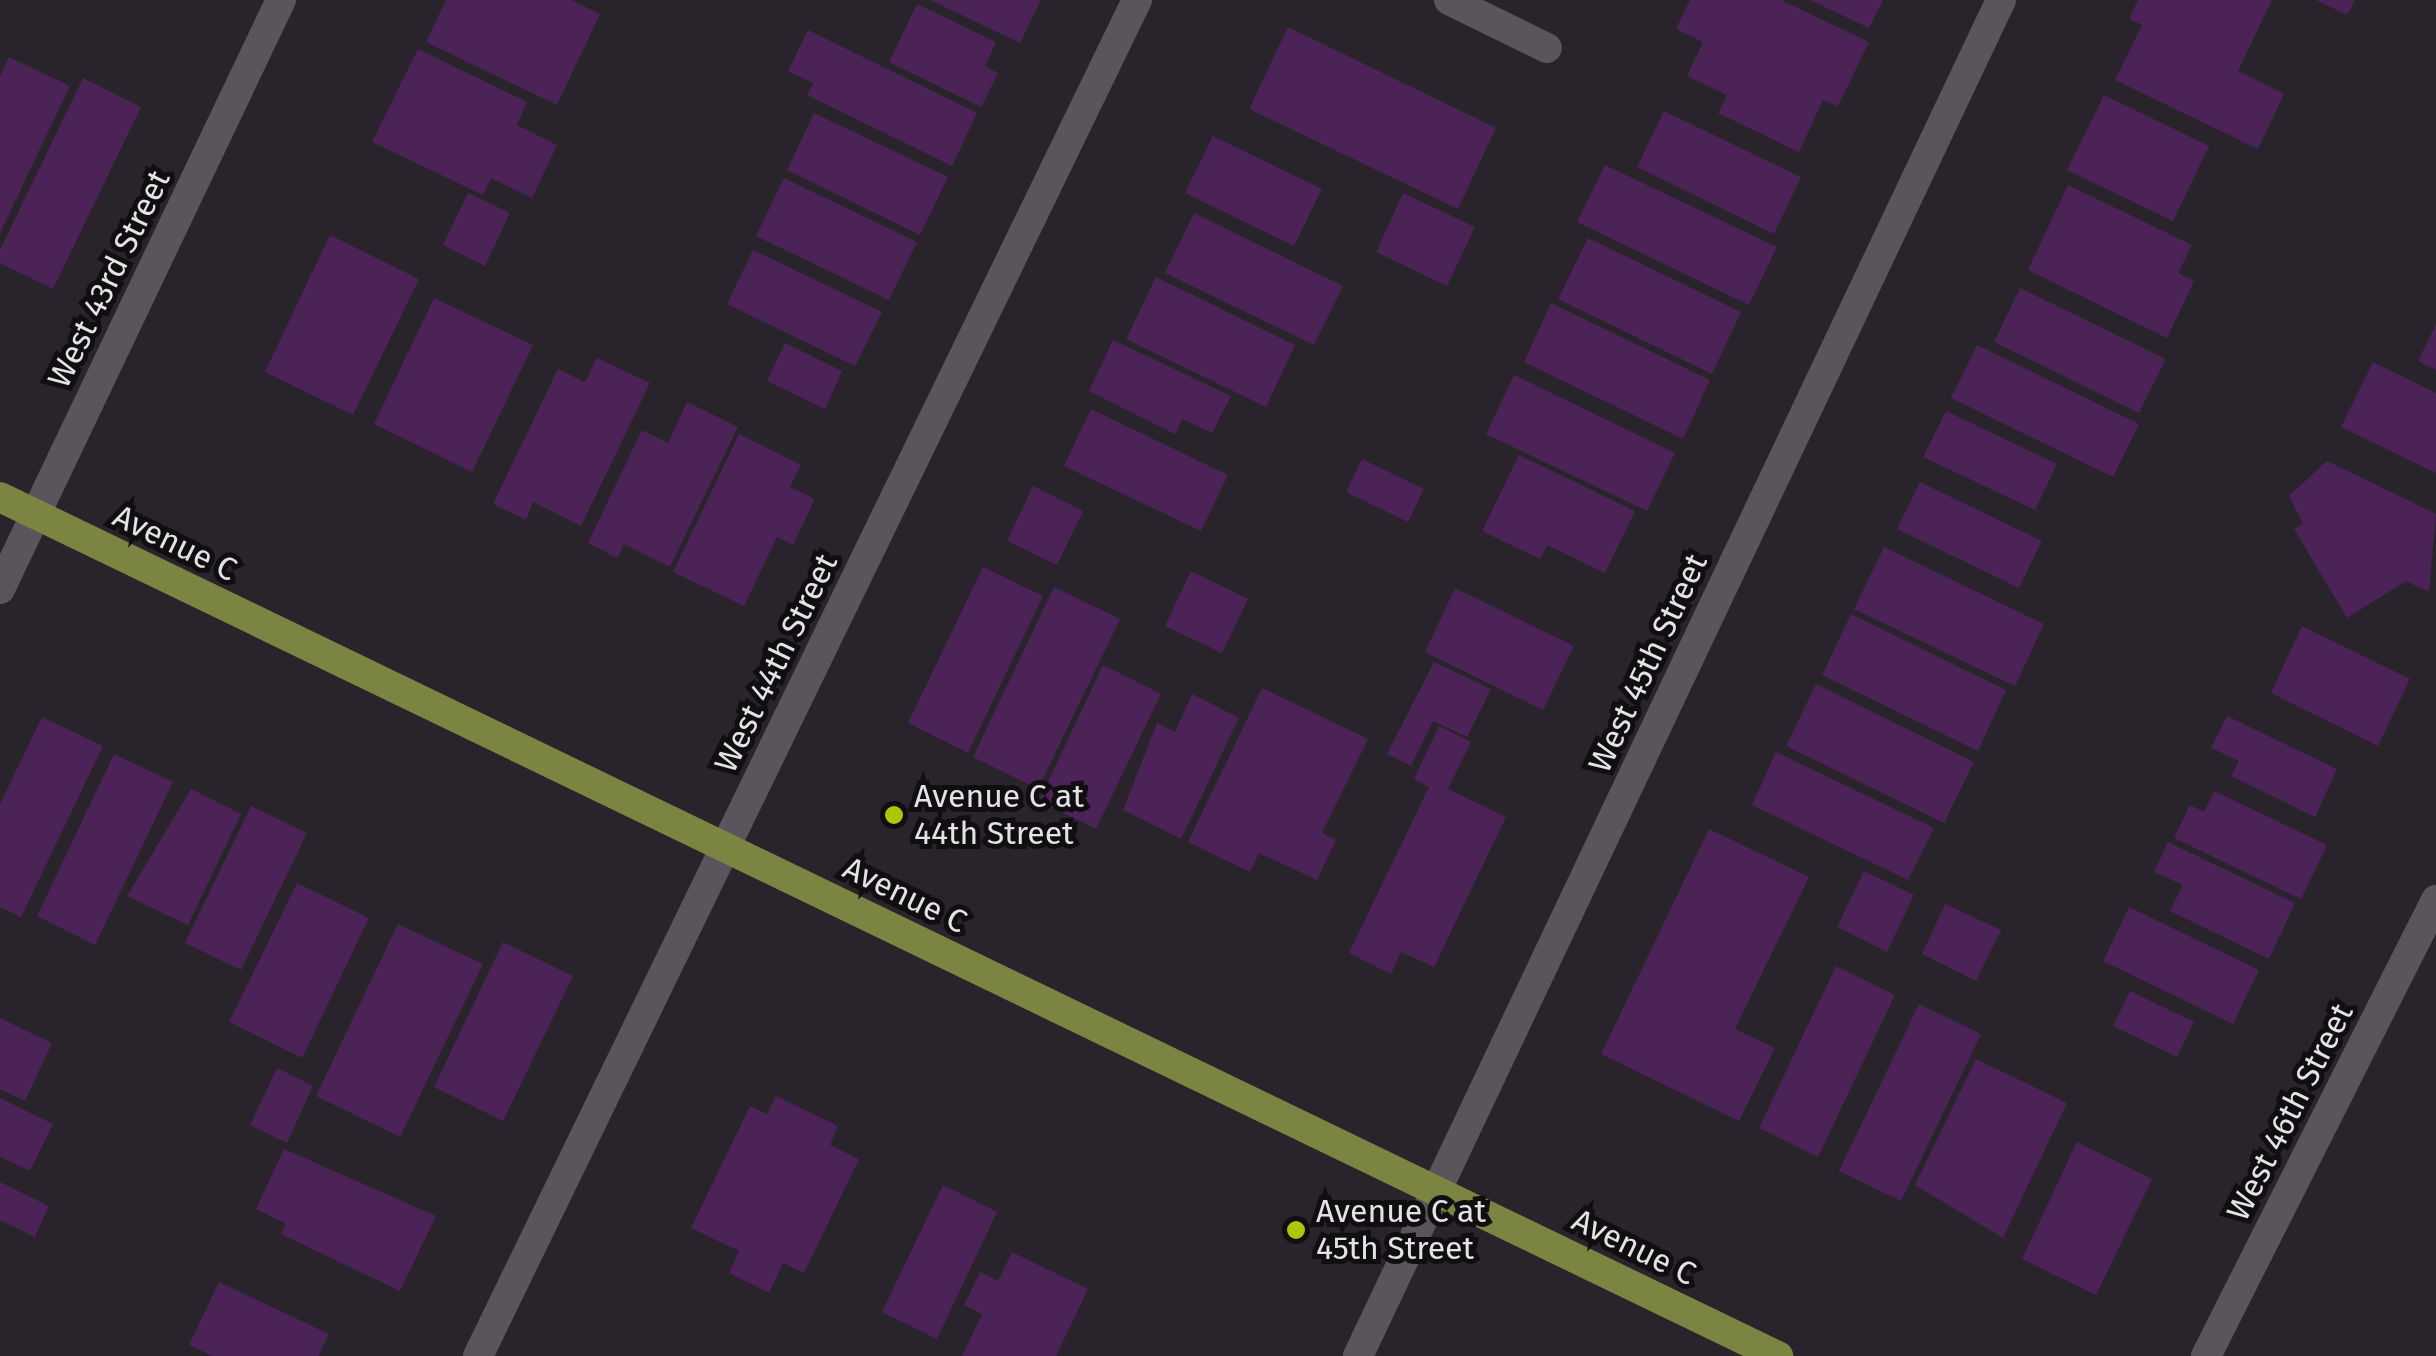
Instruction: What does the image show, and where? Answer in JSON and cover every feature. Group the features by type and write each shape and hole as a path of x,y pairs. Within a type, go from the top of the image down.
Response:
{"main road":[{"name":"Avenue C","path":"0,497 1778,1356"}],"street":[{"name":"West 43rd Street","path":"0,589 281,0"},
{"name":"West 44th Street","path":"478,1356 1137,0"},
{"path":"1449,0 1547,48"},
{"name":"West 45th Street","path":"1358,1356 2001,0"},
{"name":"West 46th Street","path":"2206,1356 2436,900"}],"building":[{"path":"446,0 571,0 600,14 557,105 426,42"},
{"path":"930,0 1041,0 1020,43"},
{"path":"1690,0 1781,0 1869,42 1838,106 1823,100 1799,152 1718,113 1727,95 1687,76 1703,42 1676,29"},
{"path":"1810,0 1883,0 1869,28"},
{"path":"2138,0 2272,0 2238,71 2284,94 2258,149 2115,80 2142,25 2129,19"},
{"path":"2316,0 2355,0 2347,15"},
{"path":"917,4 996,42 985,66 998,73 981,107 889,62"},
{"path":"1288,27 1496,128 1458,209 1249,109"},
{"path":"808,30 977,113 952,166 807,95 813,83 788,71"},
{"path":"418,49 527,102 517,125 557,145 532,198 491,178 483,195 372,142"},
{"path":"9,57 70,86 0,233 0,76"},
{"path":"83,78 141,107 53,289 0,263 0,250"},
{"path":"2104,95 2209,146 2173,221 2067,170"},
{"path":"1664,111 1801,177 1774,234 1637,167"},
{"path":"814,113 948,177 920,235 787,170"},
{"path":"1213,136 1322,189 1294,246 1185,193"},
{"path":"1605,165 1777,247 1749,305 1577,222"},
{"path":"784,178 917,242 889,300 756,236"},
{"path":"2068,185 2192,245 2178,273 2194,281 2167,338 2028,270"},
{"path":"468,193 510,213 485,266 443,245"},
{"path":"1403,193 1475,227 1447,286 1376,252"},
{"path":"1194,213 1343,286 1314,345 1165,273"},
{"path":"330,235 419,279 353,415 265,372"},
{"path":"1588,238 1741,312 1712,374 1558,299"},
{"path":"753,250 882,312 855,366 727,304"},
{"path":"1156,277 1295,345 1266,407 1126,339"},
{"path":"2020,288 2166,359 2139,413 1994,342"},
{"path":"434,298 533,345 472,472 374,424"},
{"path":"1551,303 1710,380 1683,439 1524,362"},
{"path":"2436,324 2436,370 2418,361"},
{"path":"1113,340 1231,396 1212,433 1182,419 1175,434 1089,391"},
{"path":"785,343 842,371 825,409 767,381"},
{"path":"1977,345 2139,424 2113,477 1951,398"},
{"path":"597,358 650,383 581,526 533,502 526,520 493,504 558,369 585,382"},
{"path":"2373,362 2436,393 2436,473 2341,427"},
{"path":"1514,375 1675,453 1647,511 1486,434"},
{"path":"687,402 738,427 670,567 624,544 617,558 588,543 642,430 668,443"},
{"path":"1091,409 1228,475 1201,531 1064,466"},
{"path":"1946,411 2057,464 2035,510 1923,457"},
{"path":"739,434 801,465 790,487 815,499 793,545 777,537 744,606 673,572"},
{"path":"1519,455 1635,511 1605,573 1547,545 1540,559 1482,531"},
{"path":"1362,459 1424,489 1408,522 1346,492"},
{"path":"2327,461 2436,514 2429,592 2406,581 2347,618 2294,529 2303,524 2289,496"},
{"path":"1920,482 2042,541 2019,588 1897,529"},
{"path":"1033,486 1083,511 1057,565 1007,541"},
{"path":"1884,547 2044,624 2015,686 1854,609"},
{"path":"983,567 1043,596 968,753 908,723"},
{"path":"1191,571 1248,599 1222,653 1165,626"},
{"path":"1054,587 1120,619 1038,789 973,757"},
{"path":"1455,588 1574,646 1543,710 1425,652"},
{"path":"1851,614 2006,690 1978,751 1822,675"},
{"path":"2302,626 2410,679 2378,746 2271,693"},
{"path":"1434,662 1491,689 1467,737 1433,721 1411,766 1387,754"},
{"path":"1103,665 1161,694 1096,829 1039,801"},
{"path":"1816,684 1974,762 1944,823 1786,746"},
{"path":"1262,688 1368,739 1322,833 1336,840 1317,880 1259,853 1250,872 1188,842"},
{"path":"1192,694 1239,718 1181,839 1123,810 1157,723 1175,732"},
{"path":"2227,716 2337,769 2315,817 2231,776 2239,761 2211,748"},
{"path":"42,717 103,746 21,917 0,907 0,804"},
{"path":"1439,726 1471,742 1448,789 1506,817 1434,967 1401,952 1391,974 1349,953 1429,787 1414,779"},
{"path":"1776,752 1934,828 1908,880 1752,805"},
{"path":"114,754 173,782 95,945 37,916"},
{"path":"191,789 241,814 188,925 127,896"},
{"path":"2214,791 2327,845 2301,899 2174,838 2190,805 2204,812"},
{"path":"251,806 307,833 241,970 185,943"},
{"path":"1709,829 1809,877 1735,1029 1775,1048 1739,1121 1601,1054"},
{"path":"2168,842 2295,903 2269,959 2170,911 2183,885 2154,872"},
{"path":"1864,871 1914,895 1887,952 1837,927"},
{"path":"297,883 369,918 302,1058 229,1022"},
{"path":"1945,904 2001,930 1976,981 1922,954"},
{"path":"2129,907 2259,970 2233,1024 2103,961"},
{"path":"398,924 483,964 400,1137 316,1096"},
{"path":"503,942 573,976 503,1121 434,1087"},
{"path":"1836,966 1895,995 1818,1157 1759,1128"},
{"path":"2130,991 2194,1022 2177,1057 2113,1026"},
{"path":"1919,1004 1981,1034 1901,1201 1839,1171"},
{"path":"0,1018 52,1043 25,1101 0,1089"},
{"path":"1976,1059 2067,1103 2003,1238 1915,1185"},
{"path":"277,1068 313,1086 287,1143 250,1125"},
{"path":"776,1096 838,1126 830,1145 859,1159 804,1273 783,1263 769,1293 729,1273 739,1251 691,1228 750,1106 767,1114"},
{"path":"0,1098 53,1124 30,1171 0,1157"},
{"path":"2077,1142 2152,1179 2096,1295 2022,1259"},
{"path":"284,1149 436,1216 400,1291 281,1234 286,1224 256,1209"},
{"path":"0,1182 49,1206 35,1237 0,1220"},
{"path":"943,1185 997,1212 937,1339 882,1312"},
{"path":"1012,1252 1088,1289 1056,1356 962,1356 982,1314 964,1305 980,1272 998,1281"},
{"path":"219,1282 329,1334 318,1356 212,1356 189,1345"}],"place":[{"name":"Avenue C at 44th Street","path":"894,815"},
{"name":"Avenue C at 45th Street","path":"1296,1230"}]}
